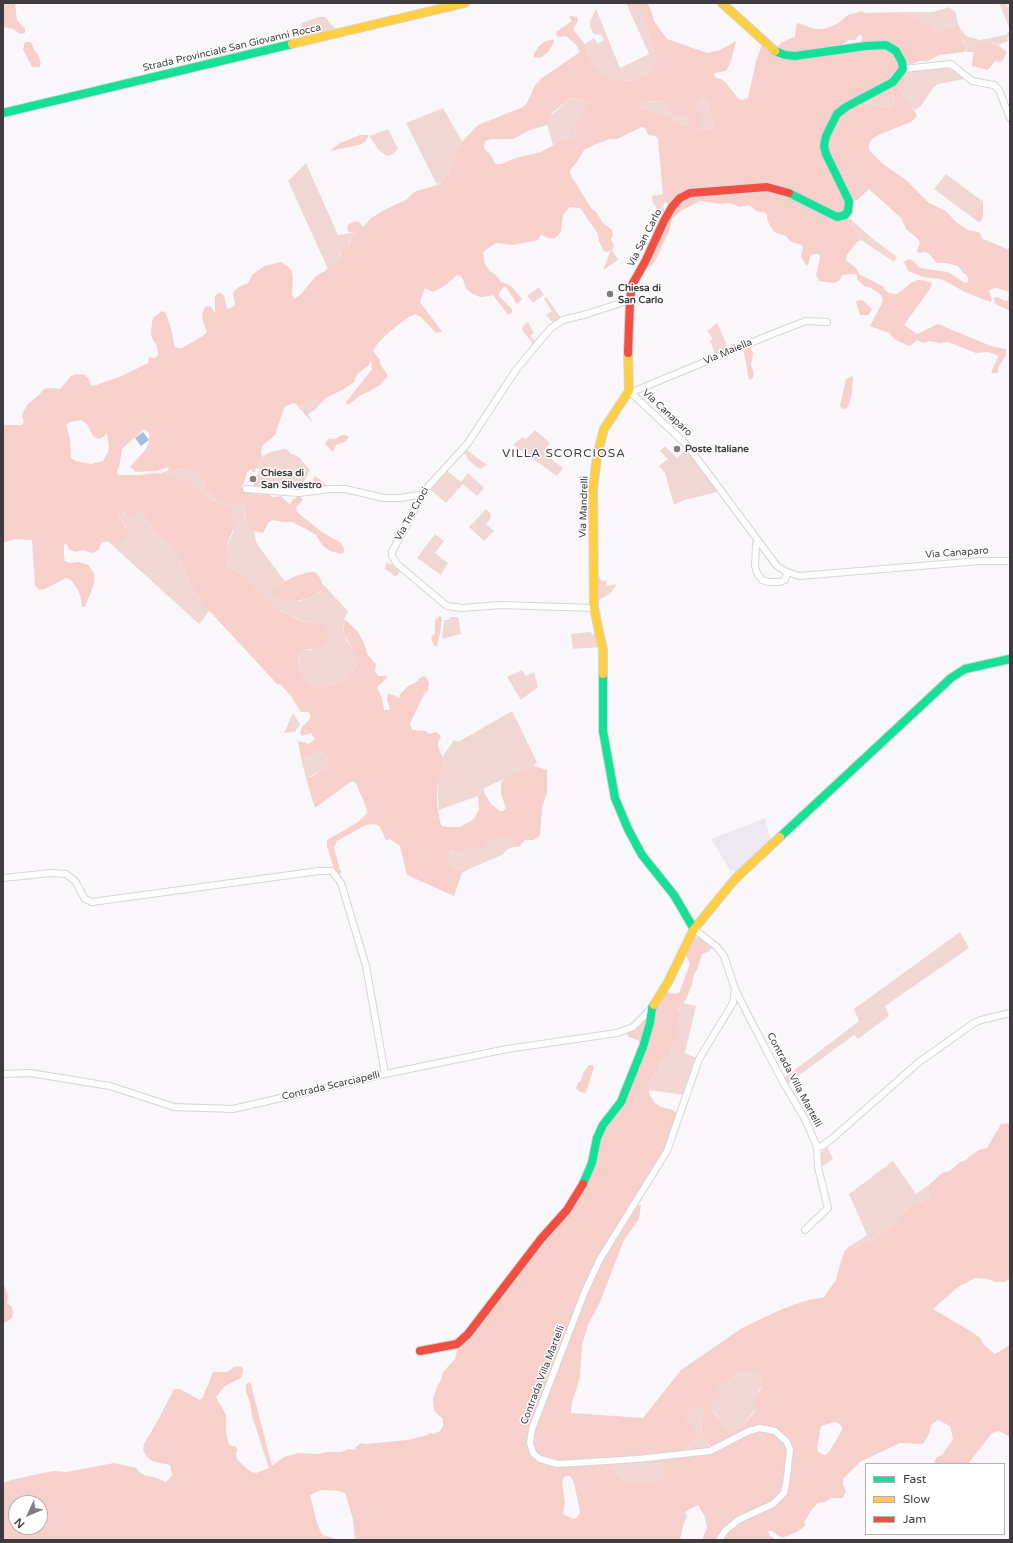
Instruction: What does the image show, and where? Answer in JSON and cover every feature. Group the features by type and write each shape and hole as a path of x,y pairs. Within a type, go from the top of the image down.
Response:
{"street":[{"name":"Strada Provinciale San Giovanni Rocca","path":"3,112 465,3"},
{"path":"722,3 774,50 786,55 795,56 866,46 886,45 896,51 902,62 903,68 951,64 972,81 994,84 999,90 1010,118"},
{"name":"Via San Carlo","path":"630,300 632,285 645,262 664,221 675,202 690,194 767,187 792,194 837,217 845,215 848,211 849,201 825,151 826,136 837,114 846,107 893,82 903,68"},
{"name":"Via Canaparo","path":"630,300 631,393 687,445 777,566 787,572 799,576 980,561 1010,561"},
{"name":"Via Tre Croci","path":"594,608 500,605 462,608 447,606 397,564 392,556 394,548 427,487 468,443 516,370 552,328 563,320 630,300"},
{"name":"Via Maiella","path":"631,393 806,321 827,322"},
{"name":"Via Mandrelli","path":"631,393 608,422 597,456 593,490 594,608 604,650 603,731 615,798 628,828 642,855 674,895 694,929"},
{"path":"246,488 299,493 330,489 345,489 384,498 400,498 418,495 421,497"},
{"path":"759,542 756,544 755,566 757,573 762,580 769,582 780,582 785,580 787,572"},
{"path":"420,1351 457,1344 468,1334 541,1239 567,1210 582,1186 592,1163 597,1138 603,1125 622,1102 643,1048 650,1023 652,1008 668,982 694,929 735,879 951,678 965,669 1010,659"},
{"path":"3,878 52,873 66,874 75,881 85,899 92,902 319,871 332,871 341,883 366,966 385,1074"},
{"name":"Contrada Villa Martelli","path":"694,929 717,947 724,956 735,989 783,1082 806,1121 817,1147 818,1167 828,1208 805,1230"},
{"name":"Contrada Villa Martelli","path":"719,1540 738,1520 773,1504 784,1492 790,1450 787,1442 776,1431 760,1428 749,1431 710,1452 638,1459 558,1464 540,1459 533,1453 530,1443 532,1429 585,1291 600,1259 667,1151 699,1059 733,1003 735,989"},
{"name":"Contrada Scarciapelli","path":"3,1074 30,1073 110,1086 174,1107 233,1109 507,1048 617,1033 633,1027 652,1008"},
{"path":"817,1147 826,1143 920,1062 962,1031 981,1020 1010,1014"}],"shaded area":[{"path":"3,3 15,3 17,20 25,29 25,33 20,34 13,29 3,27"},
{"path":"626,3 636,3 646,25 655,57 654,68 640,79 633,81 618,80 604,76 591,59 585,44 594,38 598,44 604,40 601,35 594,34 590,27 590,21 596,9 620,68 649,54"},
{"path":"636,3 647,3 654,21 667,39 707,53 720,50 736,41 731,61 726,71 715,73 714,75 716,78 725,82 738,98 742,100 748,98 756,61 762,45 780,56 882,47 895,52 900,68 896,76 842,108 821,147 822,153 847,199 846,210 837,215 785,190 702,190 670,204 667,203 663,195 658,139 656,136 648,135 645,128 642,127 617,139 610,139 584,150 570,170 570,174 591,208 597,213 603,223 612,230 613,235 611,239 614,246 612,250 618,260 603,270 611,250 608,252 604,251 599,241 598,234 580,208 570,207 563,215 561,232 555,238 548,238 541,235 538,240 513,245 496,243 483,252 485,264 490,271 496,275 501,282 508,284 513,288 522,299 517,304 506,287 504,287 499,293 499,296 512,309 512,313 508,315 493,295 480,297 471,293 466,288 462,277 457,275 446,285 433,292 425,288 420,302 441,332 437,333 434,331 421,317 415,314 389,332 378,343 373,351 380,360 380,364 387,374 387,377 380,385 361,395 348,405 346,402 372,369 371,361 369,365 357,374 354,382 326,398 319,405 315,400 312,400 304,405 300,406 294,403 284,408 275,435 263,445 261,460 255,467 247,472 241,488 261,495 266,493 273,497 281,496 289,504 293,499 300,496 303,500 296,507 297,512 322,532 341,543 344,549 342,554 330,551 322,545 316,535 292,522 272,520 268,523 263,533 250,530 243,505 231,505 216,500 205,488 203,481 194,471 183,468 169,470 168,467 156,471 136,472 130,467 146,449 149,442 149,433 144,429 122,449 119,467 117,470 118,475 169,475 187,481 196,486 213,501 227,506 236,521 226,548 226,554 228,557 226,565 249,579 256,588 278,609 306,623 320,623 326,628 328,635 326,643 320,648 305,650 298,658 300,672 306,681 313,686 322,687 340,682 348,677 357,664 357,657 344,634 343,622 345,620 358,632 365,645 367,654 376,664 375,671 377,674 379,676 387,676 386,679 377,687 382,698 384,710 390,710 387,699 388,694 399,698 401,693 408,686 425,676 429,682 428,691 424,694 410,724 412,730 426,731 429,734 436,732 441,736 438,746 445,761 437,783 437,803 442,826 460,827 474,819 479,809 478,796 484,792 491,804 500,811 503,811 506,808 501,794 501,783 505,778 534,766 547,770 547,792 542,808 540,835 534,840 525,840 519,847 514,847 510,838 506,837 491,841 487,840 482,848 472,847 464,850 453,850 450,853 447,862 459,871 464,868 469,869 462,873 454,896 407,875 400,846 389,839 386,841 378,825 373,824 366,825 337,841 334,848 340,870 342,872 339,874 335,870 332,863 327,846 327,840 358,822 367,813 366,807 356,783 352,781 315,808 306,778 313,776 327,767 330,759 324,753 315,752 301,758 298,741 309,744 315,739 311,733 302,736 300,733 302,727 310,719 310,714 308,712 301,712 291,696 280,684 278,685 201,602 188,579 178,555 170,545 155,532 149,524 142,509 132,516 129,516 123,512 120,512 118,515 128,532 128,535 123,542 112,545 108,541 103,542 100,545 99,550 92,553 82,550 75,552 69,549 66,543 64,545 65,561 70,563 79,562 89,565 94,574 94,584 85,607 82,607 78,590 72,581 66,578 45,589 40,590 35,586 32,540 14,539 3,543 3,425 22,425 24,422 22,416 23,412 28,404 44,389 60,389 71,376 76,374 85,375 89,379 91,386 96,385 124,375 148,363 149,357 155,358 158,355 157,346 151,334 152,322 154,317 162,311 165,312 170,325 175,347 182,348 204,335 207,332 202,314 204,308 208,306 211,307 215,313 215,297 218,293 220,293 224,296 227,309 231,308 235,305 233,294 234,291 248,283 252,275 264,266 281,262 287,266 291,270 293,277 292,293 294,299 300,295 316,276 325,271 331,264 338,261 342,250 348,247 352,237 356,234 349,232 347,229 348,224 358,221 363,227 371,218 406,200 414,192 440,184 449,172 457,147 478,125 523,107 528,101 535,85 542,78 580,52 577,46 566,36 557,36 556,32 572,21 569,17 577,17 577,23 573,29 586,46 591,59 604,76 618,80 633,81 640,79 654,68 655,57 646,25","holes":["571,98 583,100 588,103 587,107 575,124 576,135 574,139 559,142 541,152 516,158 501,164 495,164 492,157 484,148 485,141 492,139 513,139 530,130 547,125 553,112","702,98 708,100 710,115 715,122 715,125 712,128 704,131 698,130 701,120 696,109 697,104","642,102 664,102 673,114 683,114 686,116 689,123 683,125 664,115 638,107","81,420 87,424 93,436 98,439 102,438 107,433 109,446 108,452 103,461 91,464 76,461 71,458 70,439 66,425 70,422"]},
{"path":"999,3 1006,3 1007,6 1010,7 1010,36 1007,38 1008,41 998,45 993,43 974,50 974,52 966,52 967,48 962,40 960,28 966,36 980,40 1005,35 1009,32 1009,27"},
{"path":"949,7 956,13 957,21 953,27 938,32 935,32 926,23 913,18 908,12 932,12"},
{"path":"863,11 863,13 908,12 913,18 926,23 935,32 953,27 957,21 960,28 962,41 967,48 964,52 939,55 928,61 919,61 907,66 896,50 861,45 862,37 860,34 855,40 849,40 840,46 831,45 829,47 797,55 777,49 782,42 795,37 796,26 798,23 815,29 824,29 837,24 848,15"},
{"path":"319,17 325,17 336,30 305,38 301,23"},
{"path":"553,39 554,42 549,51 542,57 534,58 534,54 538,47 544,42"},
{"path":"25,42 31,42 34,50 38,54 41,64 39,67 32,67 23,49"},
{"path":"986,42 998,45 1007,52 1003,60 1000,62 995,61 988,70 972,66 976,46"},
{"path":"947,68 955,71 964,79 938,84 933,88 921,106 915,110 899,89 905,82 901,78 908,71"},
{"path":"901,78 904,78 905,82 899,89 911,104 917,116 911,122 878,135 871,140 869,150 883,164 906,180 929,203 946,211 956,222 968,230 979,232 983,239 1010,250 1010,311 995,304 994,299 997,297 1006,301 1008,300 1009,294 1007,291 996,288 991,289 989,291 992,300 990,302 965,292 940,279 923,277 908,271 904,262 908,259 912,260 920,268 948,272 965,283 968,282 966,274 964,274 958,266 947,263 937,263 928,253 918,253 917,251 920,243 918,239 906,229 901,218 869,189 856,201 853,200 828,154 826,145 839,115 861,103 890,108 894,104 895,99 893,95 889,95 883,100 878,93"},
{"path":"878,93 883,100 889,95 892,95 895,99 894,104 890,108 861,103"},
{"path":"571,98 583,100 588,103 587,107 575,124 576,135 574,139 553,145 547,125 550,116"},
{"path":"702,98 708,100 710,111 715,122 715,125 712,128 704,131 698,130 696,109 697,104"},
{"path":"642,101 664,102 673,114 683,114 686,116 689,123 683,125 664,115 638,107"},
{"path":"443,108 462,141 457,147 449,172 443,181 437,185 406,123"},
{"path":"388,129 398,149 392,155 387,156 379,150 369,136"},
{"path":"360,135 369,135 365,142 359,145 330,151 340,143"},
{"path":"306,163 338,235 351,233 356,234 350,240 348,248 340,253 338,261 331,264 328,269 288,181"},
{"path":"946,174 982,201 973,218 934,189"},
{"path":"774,190 845,218 856,231 861,240 857,242 847,255 846,260 857,269 859,274 884,287 889,293 897,294 911,283 918,280 932,283 930,289 904,325 917,334 938,324 991,346 1006,349 1006,355 998,368 998,373 991,373 998,356 994,354 987,352 976,353 948,342 940,343 930,341 923,343 917,340 910,346 894,339 889,333 870,326 881,305 883,299 881,295 871,288 864,286 857,279 856,274 842,275 840,280 834,283 819,281 816,275 820,258 819,254 813,254 810,256 808,265 805,264 801,256 803,248 802,245 791,242 786,236 774,232 767,220 767,215 764,212 758,212 749,205 740,207 729,203 721,204 700,201 682,210 672,219 669,232 654,263 652,266 648,265 670,213 685,198 701,195"},
{"path":"664,194 665,202 663,206 665,212 660,209 657,210 653,203 652,196"},
{"path":"983,199 983,216 980,223 973,218"},
{"path":"847,216 873,239 897,257 894,262 861,240 856,231 845,218"},
{"path":"539,287 544,295 533,303 527,296"},
{"path":"546,297 561,318 553,323 546,315 552,311 544,299"},
{"path":"859,300 864,301 872,309 869,315 860,315 856,302"},
{"path":"528,322 534,333 530,336 536,341 533,344 522,330 523,326"},
{"path":"717,323 729,350 716,356 710,341 713,339 707,331"},
{"path":"750,344 753,354 751,365 754,374 753,378 749,380 743,347"},
{"path":"853,376 852,393 849,404 847,408 843,409 840,406 846,379"},
{"path":"315,400 319,405 315,410 308,414 314,424 296,405 300,406"},
{"path":"535,430 550,443 543,452 563,468 557,476 513,445 522,437 526,439"},
{"path":"342,435 349,437 345,442 336,445 333,452 325,444 329,439 335,439"},
{"path":"665,446 677,458 686,449 718,492 684,500 674,505 665,473 659,466 668,459 660,451"},
{"path":"287,449 291,454 299,457 310,470 299,491 253,486 260,469 256,468 255,472 252,472 252,469 262,457 270,452"},
{"path":"466,449 487,465 480,469 477,467 468,460 466,455 463,453"},
{"path":"183,468 194,471 203,481 205,488 216,500 231,504 243,505 250,530 254,531 259,547 285,581 277,586 274,597 300,601 320,593 323,588 322,583 348,611 343,622 343,629 346,640 357,657 357,664 348,677 340,682 322,687 313,686 306,681 300,672 298,658 305,650 312,650 313,622 307,623 278,609 256,588 249,579 226,565 226,548 233,533 227,506 213,501 196,486 174,477 138,474 161,473"},
{"path":"446,470 461,482 468,473 484,488 477,496 463,484 446,503 430,489"},
{"path":"315,476 323,482 328,487 308,490"},
{"path":"142,508 149,524 155,532 170,545 178,555 188,579 201,602 210,610 199,624 112,545 115,545 126,527 118,515 120,512 123,512 126,515"},
{"path":"486,509 490,513 491,518 486,524 494,531 484,541 469,527"},
{"path":"435,534 444,541 435,553 448,563 441,575 417,558"},
{"path":"386,563 391,564 400,571 396,577 385,569"},
{"path":"309,572 315,572 319,576 323,588 319,593 310,598 292,602 274,597 272,593 277,586 293,577"},
{"path":"596,573 602,581 606,580 607,586 617,584 610,594 596,601"},
{"path":"440,616 442,618 440,634 437,646 434,646 431,637 435,634 435,620"},
{"path":"451,617 458,617 461,634 442,639 444,620 448,620"},
{"path":"591,632 592,635 598,634 600,647 573,649 571,634"},
{"path":"522,670 526,676 534,672 538,687 521,700 507,677"},
{"path":"512,711 537,762 534,766 484,788 484,792 478,796 439,810 437,782 445,761 443,756 454,740 458,742"},
{"path":"293,713 300,724 295,732 284,733"},
{"path":"314,752 324,753 330,759 328,765 322,771 306,778 301,758"},
{"path":"765,818 770,837 773,841 737,875 733,870 731,872 711,839"},
{"path":"508,837 513,842 514,847 507,850 502,855 469,869 464,868 459,871 447,862 450,853 454,850 470,849 484,843 487,840"},
{"path":"960,932 969,948 885,1006 889,1016 858,1039 854,1035 786,1085 783,1079 859,1021 854,1009"},
{"path":"698,937 709,942 713,946 708,952 702,954 686,999 677,1011 679,1017 676,1029 678,1032 678,1037 672,1045 670,1054 660,1063 659,1070 654,1074 649,1082 649,1093 654,1102 661,1107 670,1109 677,1113 676,1118 663,1154 634,1204 641,1205 639,1219 624,1240 600,1302 588,1325 582,1345 580,1378 572,1402 571,1413 643,1418 681,1370 742,1328 780,1310 804,1301 824,1297 836,1280 845,1250 850,1246 856,1248 862,1243 870,1242 883,1231 896,1223 907,1209 916,1202 921,1203 929,1196 928,1189 930,1184 942,1173 950,1171 960,1162 965,1161 979,1150 987,1148 1001,1124 1010,1123 1010,1278 1005,1282 995,1282 988,1279 975,1278 958,1287 933,1309 972,1332 995,1354 1010,1345 1010,1437 999,1431 992,1433 969,1463 934,1463 937,1457 942,1455 953,1439 950,1426 938,1420 931,1425 929,1434 923,1444 900,1443 860,1462 843,1479 843,1485 846,1491 843,1498 832,1498 825,1502 818,1503 812,1509 804,1523 806,1525 797,1532 782,1538 772,1531 768,1531 770,1536 776,1540 702,1540 707,1528 705,1517 698,1505 685,1512 687,1517 683,1525 680,1540 355,1540 353,1519 345,1493 339,1491 321,1490 310,1495 317,1523 322,1535 340,1540 3,1540 3,1483 11,1480 54,1471 67,1472 114,1463 137,1468 139,1472 146,1476 154,1477 166,1482 172,1475 170,1465 152,1461 147,1457 143,1450 144,1444 173,1391 175,1389 180,1389 200,1400 203,1397 213,1372 227,1372 234,1367 241,1366 243,1369 241,1378 225,1386 216,1397 226,1415 226,1433 229,1444 235,1446 238,1450 236,1452 237,1459 252,1472 256,1473 269,1468 252,1416 250,1402 246,1392 246,1385 250,1381 272,1466 284,1457 298,1453 319,1454 326,1452 341,1452 349,1449 355,1450 361,1443 365,1444 408,1440 428,1435 429,1433 434,1434 440,1431 443,1426 443,1419 434,1411 433,1398 443,1372 455,1359 458,1347 571,1207 598,1142 613,1115 645,1043 629,1037 627,1035 628,1031 633,1030 640,1025 665,991 674,994 679,993 690,964 685,953 693,939","holes":["741,1370 750,1370 756,1373 762,1380 762,1386 756,1397 756,1409 742,1426 730,1431 714,1413 711,1405 720,1396 716,1388 729,1382","696,1407 700,1407 705,1411 701,1421 702,1437 712,1448 689,1451 687,1450 687,1447 695,1440 695,1434 686,1418 687,1414","834,1422 838,1423 842,1427 842,1430 829,1452 825,1455 818,1452 817,1448 821,1426","616,1464 661,1464 665,1471 662,1477 647,1483 632,1483 623,1479 612,1468","570,1476 574,1483 580,1512 574,1519 563,1514 565,1502 562,1482 564,1477"]},
{"path":"683,1003 696,1006 685,1053 697,1058 684,1095 649,1090 649,1082 654,1074 659,1070 660,1063 670,1054 672,1045 675,1041 677,1012"},
{"path":"589,1065 594,1067 586,1093 580,1092 576,1088 578,1083 581,1081 583,1073"},
{"path":"827,1147 833,1159 820,1168 820,1154"},
{"path":"893,1161 916,1194 930,1184 928,1189 929,1196 921,1203 916,1202 907,1209 900,1220 870,1242 862,1243 856,1248 850,1246 867,1235 849,1194"},
{"path":"3,1282 8,1295 7,1303 12,1307 13,1313 12,1318 3,1324"},
{"path":"750,1369 762,1380 762,1386 758,1391 756,1409 742,1426 730,1431 725,1427 712,1409 711,1405 719,1396 716,1388 729,1382 741,1370"},
{"path":"696,1407 700,1407 705,1411 701,1421 702,1437 712,1449 687,1450 687,1447 695,1440 686,1418 687,1414"},
{"path":"616,1464 661,1464 665,1471 662,1477 647,1483 632,1483 623,1479 612,1468"}],"water":[{"path":"143,432 149,440 141,446 135,438"}],"traffic: fast":[{"path":"3,113 292,44"},
{"path":"775,51 785,55 795,56 866,46 886,45 896,51 902,62 903,69 893,82 846,107 837,114 826,136 824,146 826,154 849,201 848,211 845,215 837,217 789,193"},
{"path":"780,837 951,678 965,669 1010,659"},
{"path":"603,674 603,731 615,798 628,829 642,855 674,895 694,929"},
{"path":"583,1184 592,1163 597,1138 603,1125 621,1102 643,1047 654,1005"}],"traffic: slow":[{"path":"292,44 465,3"},
{"path":"722,3 775,51"},
{"path":"603,674 603,650 594,608 593,490 597,456 604,429 629,391 628,353"},
{"path":"654,1005 668,982 694,929 735,879 780,837"}],"traffic: jam":[{"path":"628,353 632,285 645,262 664,221 672,207 680,198 690,193 767,187 789,193"},
{"path":"420,1351 457,1344 468,1334 541,1239 567,1210 583,1184"}],"place":[{"name":"Chiesa di San Carlo","path":"610,294"},
{"name":"Poste Italiane","path":"677,449"},
{"name":"Chiesa di San Silvestro","path":"253,479"}],"district":[{"name":"VILLA SCORCIOSA","path":"564,454"}]}
